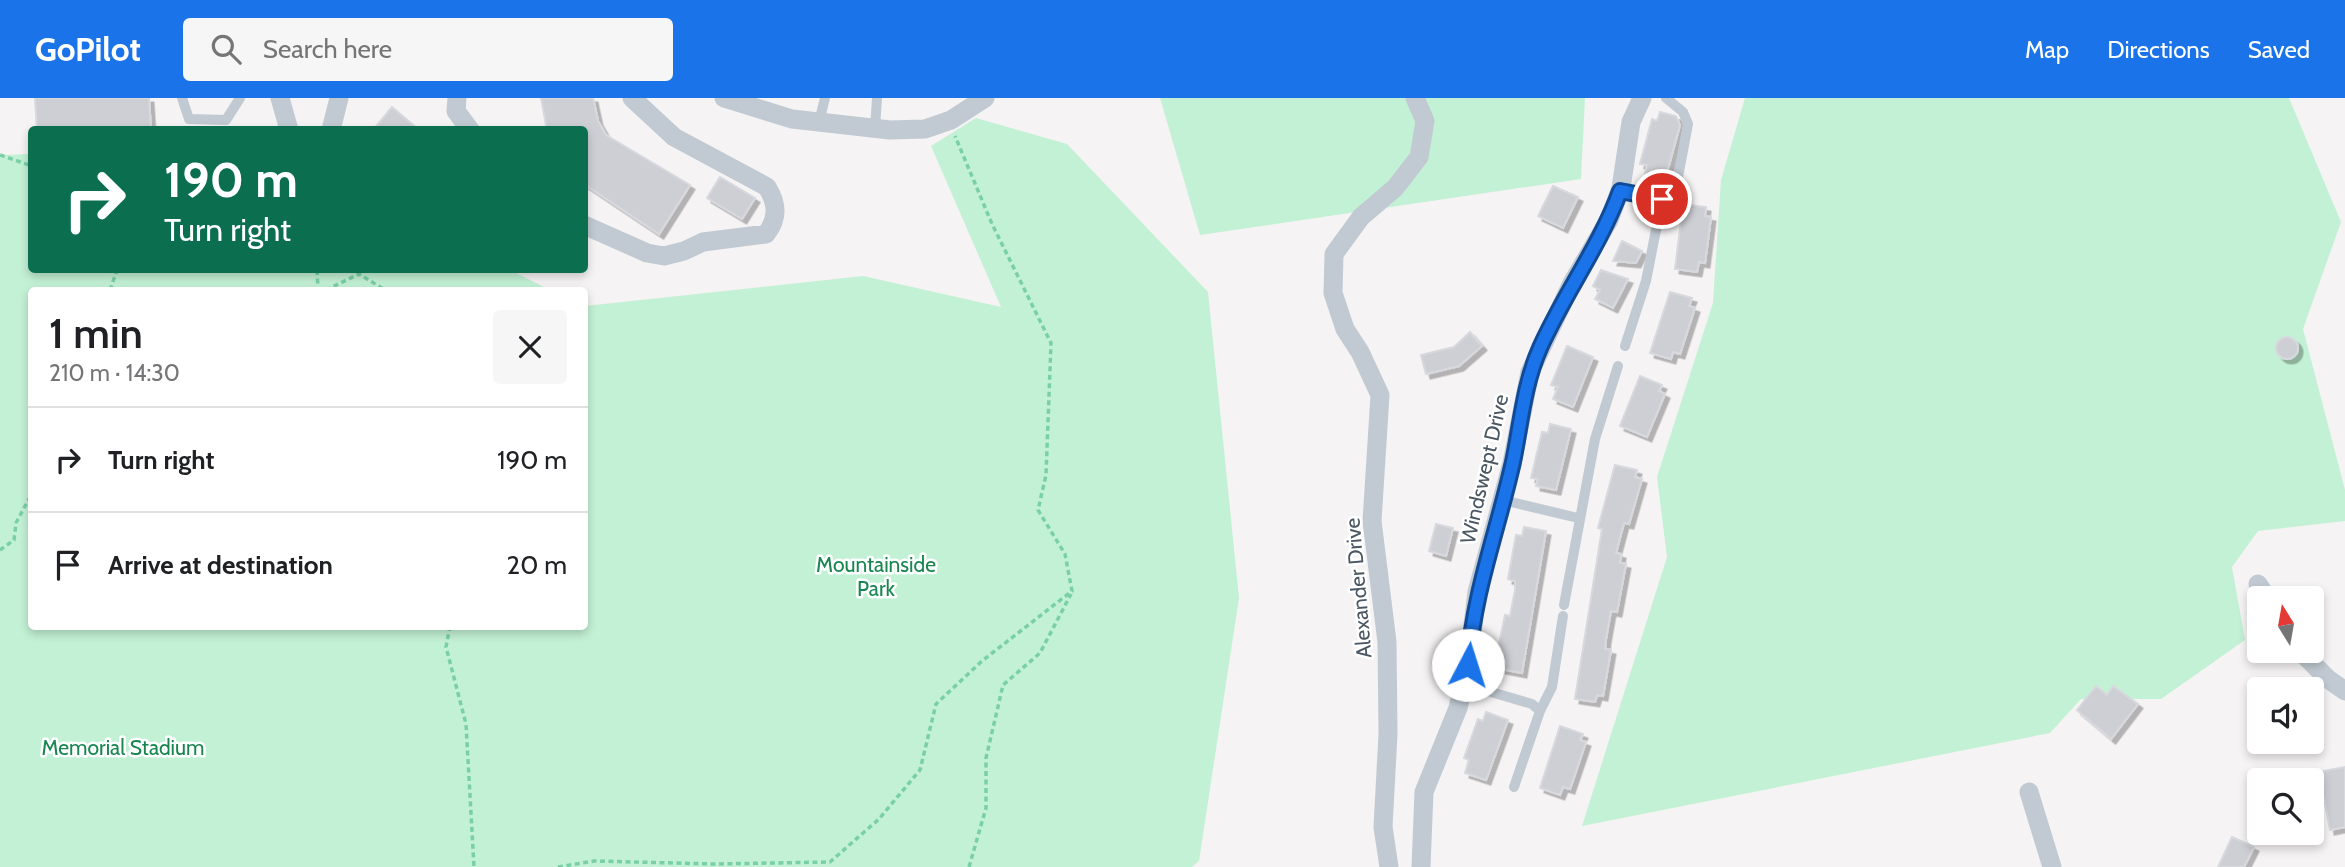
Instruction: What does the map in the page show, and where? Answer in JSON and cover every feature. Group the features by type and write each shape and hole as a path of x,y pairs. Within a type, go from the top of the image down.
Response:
{"street":[{"path":"280,98 288,126"},
{"path":"332,126 339,98"},
{"path":"457,98 456,111 468,126"},
{"path":"588,227 648,253 664,256 684,251 702,242 766,234 775,218 773,197 767,187 674,137 651,119 632,98"},
{"path":"724,98 782,116 819,122 875,128 925,129 951,120 985,98"},
{"name":"Alexander Drive","path":"1388,867 1382,827 1388,733 1387,642 1372,521 1380,396 1360,352 1345,330 1333,293 1334,254 1361,217 1395,188 1419,157 1425,121 1415,98"},
{"name":"Windswept Drive","path":"1420,867 1424,792 1458,708 1477,592 1503,500 1530,372 1572,283 1609,220 1620,191 1631,122 1642,98"},
{"path":"2312,663 2345,691"},
{"path":"2029,792 2052,867"}],"lane":[{"path":"182,98 189,119 202,120 226,120 240,98"},
{"path":"819,122 825,98"},
{"path":"875,128 877,98"},
{"path":"1620,191 1662,199 1675,193 1688,135 1687,118 1666,98"},
{"path":"1625,346 1646,281 1662,199"},
{"path":"1514,787 1540,711 1552,687 1578,518 1595,439 1618,366"},
{"path":"1503,500 1578,518"},
{"path":"1464,684 1532,704 1540,711"}],"path":[{"path":"951,120 956,139 992,224 1051,342 1046,475 1038,510 1065,554 1072,591 1040,653 1003,685 986,758 986,808 968,867"},
{"path":"0,155 28,165"},
{"path":"333,287 359,275 380,287"},
{"path":"0,550 14,540 16,523 28,500"},
{"path":"558,867 594,861 830,862 879,819 920,771 936,704 982,662 1072,591"},
{"path":"449,630 446,647 466,724 474,867"}],"green space":[{"path":"1160,98 1585,98 1581,179 1200,235"},
{"path":"1745,98 2289,98 2341,222 2303,329 2345,490 2345,521 2258,531 2232,567 2245,640 2161,699 2081,699 2050,733 1582,826 1667,557 1657,477 1713,303 1721,180"},
{"name":"Mountainside Park","path":"976,118 1067,144 1208,292 1239,598 1199,861 1192,867 0,867 0,155 28,154 28,273 516,273 544,287 28,287 28,630 588,630 588,306 863,276 1001,307 931,146"}],"building":[{"path":"35,98 149,98 151,126 37,126"},
{"path":"541,98 593,98 598,121 606,135 690,185 659,234 588,187 588,126 546,126"},
{"path":"392,107 414,126 376,126"},
{"path":"1660,112 1676,116 1680,125 1665,180 1645,174 1647,165 1640,164 1652,119 1657,121"},
{"path":"720,177 755,198 742,219 707,198"},
{"path":"1553,186 1578,197 1563,228 1538,216"},
{"path":"1683,204 1706,207 1705,216 1711,217 1705,263 1699,262 1697,272 1675,269"},
{"path":"1622,241 1642,251 1636,263 1613,261"},
{"path":"1601,270 1628,279 1613,308 1595,299 1600,290 1593,286"},
{"path":"1670,292 1692,298 1689,306 1695,308 1680,354 1673,352 1671,359 1650,353"},
{"path":"1470,332 1482,346 1459,366 1426,374 1421,355 1454,347"},
{"path":"2287,337 2295,340 2298,348 2295,356 2287,359 2279,356 2276,348 2279,340"},
{"path":"1567,346 1593,357 1573,407 1553,399 1558,387 1551,385"},
{"path":"1640,376 1662,385 1659,391 1665,394 1647,437 1620,426"},
{"path":"1550,424 1571,429 1556,490 1536,486 1538,479 1531,478 1542,432 1548,433"},
{"path":"1615,465 1637,470 1635,477 1642,479 1629,524 1624,523 1616,553 1621,554 1620,563 1626,564 1617,612 1611,611 1606,639 1605,649 1611,650 1603,696 1597,695 1595,702 1575,699 1602,529 1598,528"},
{"path":"1436,524 1453,528 1446,556 1429,551"},
{"path":"1524,527 1546,531 1522,673 1501,669 1503,660 1496,658 1505,615 1510,616 1515,590 1515,581 1508,579 1516,535 1522,536"},
{"path":"2096,686 2107,695 2113,686 2138,704 2111,739 2077,710"},
{"path":"1486,712 1508,720 1486,780 1465,773 1469,760 1464,758 1478,719 1483,721"},
{"path":"1560,726 1583,734 1580,740 1586,742 1570,789 1563,787 1560,795 1540,788"},
{"path":"2345,767 2345,827 2330,830 2324,798 2324,771"},
{"path":"2232,837 2254,847 2244,867 2218,867"}],"route":[{"path":"1468,665 1477,592 1513,463 1530,372 1572,283 1609,220 1620,191 1662,199"}],"park label":[{"name":"Memorial Stadium","path":"123,747"}]}
